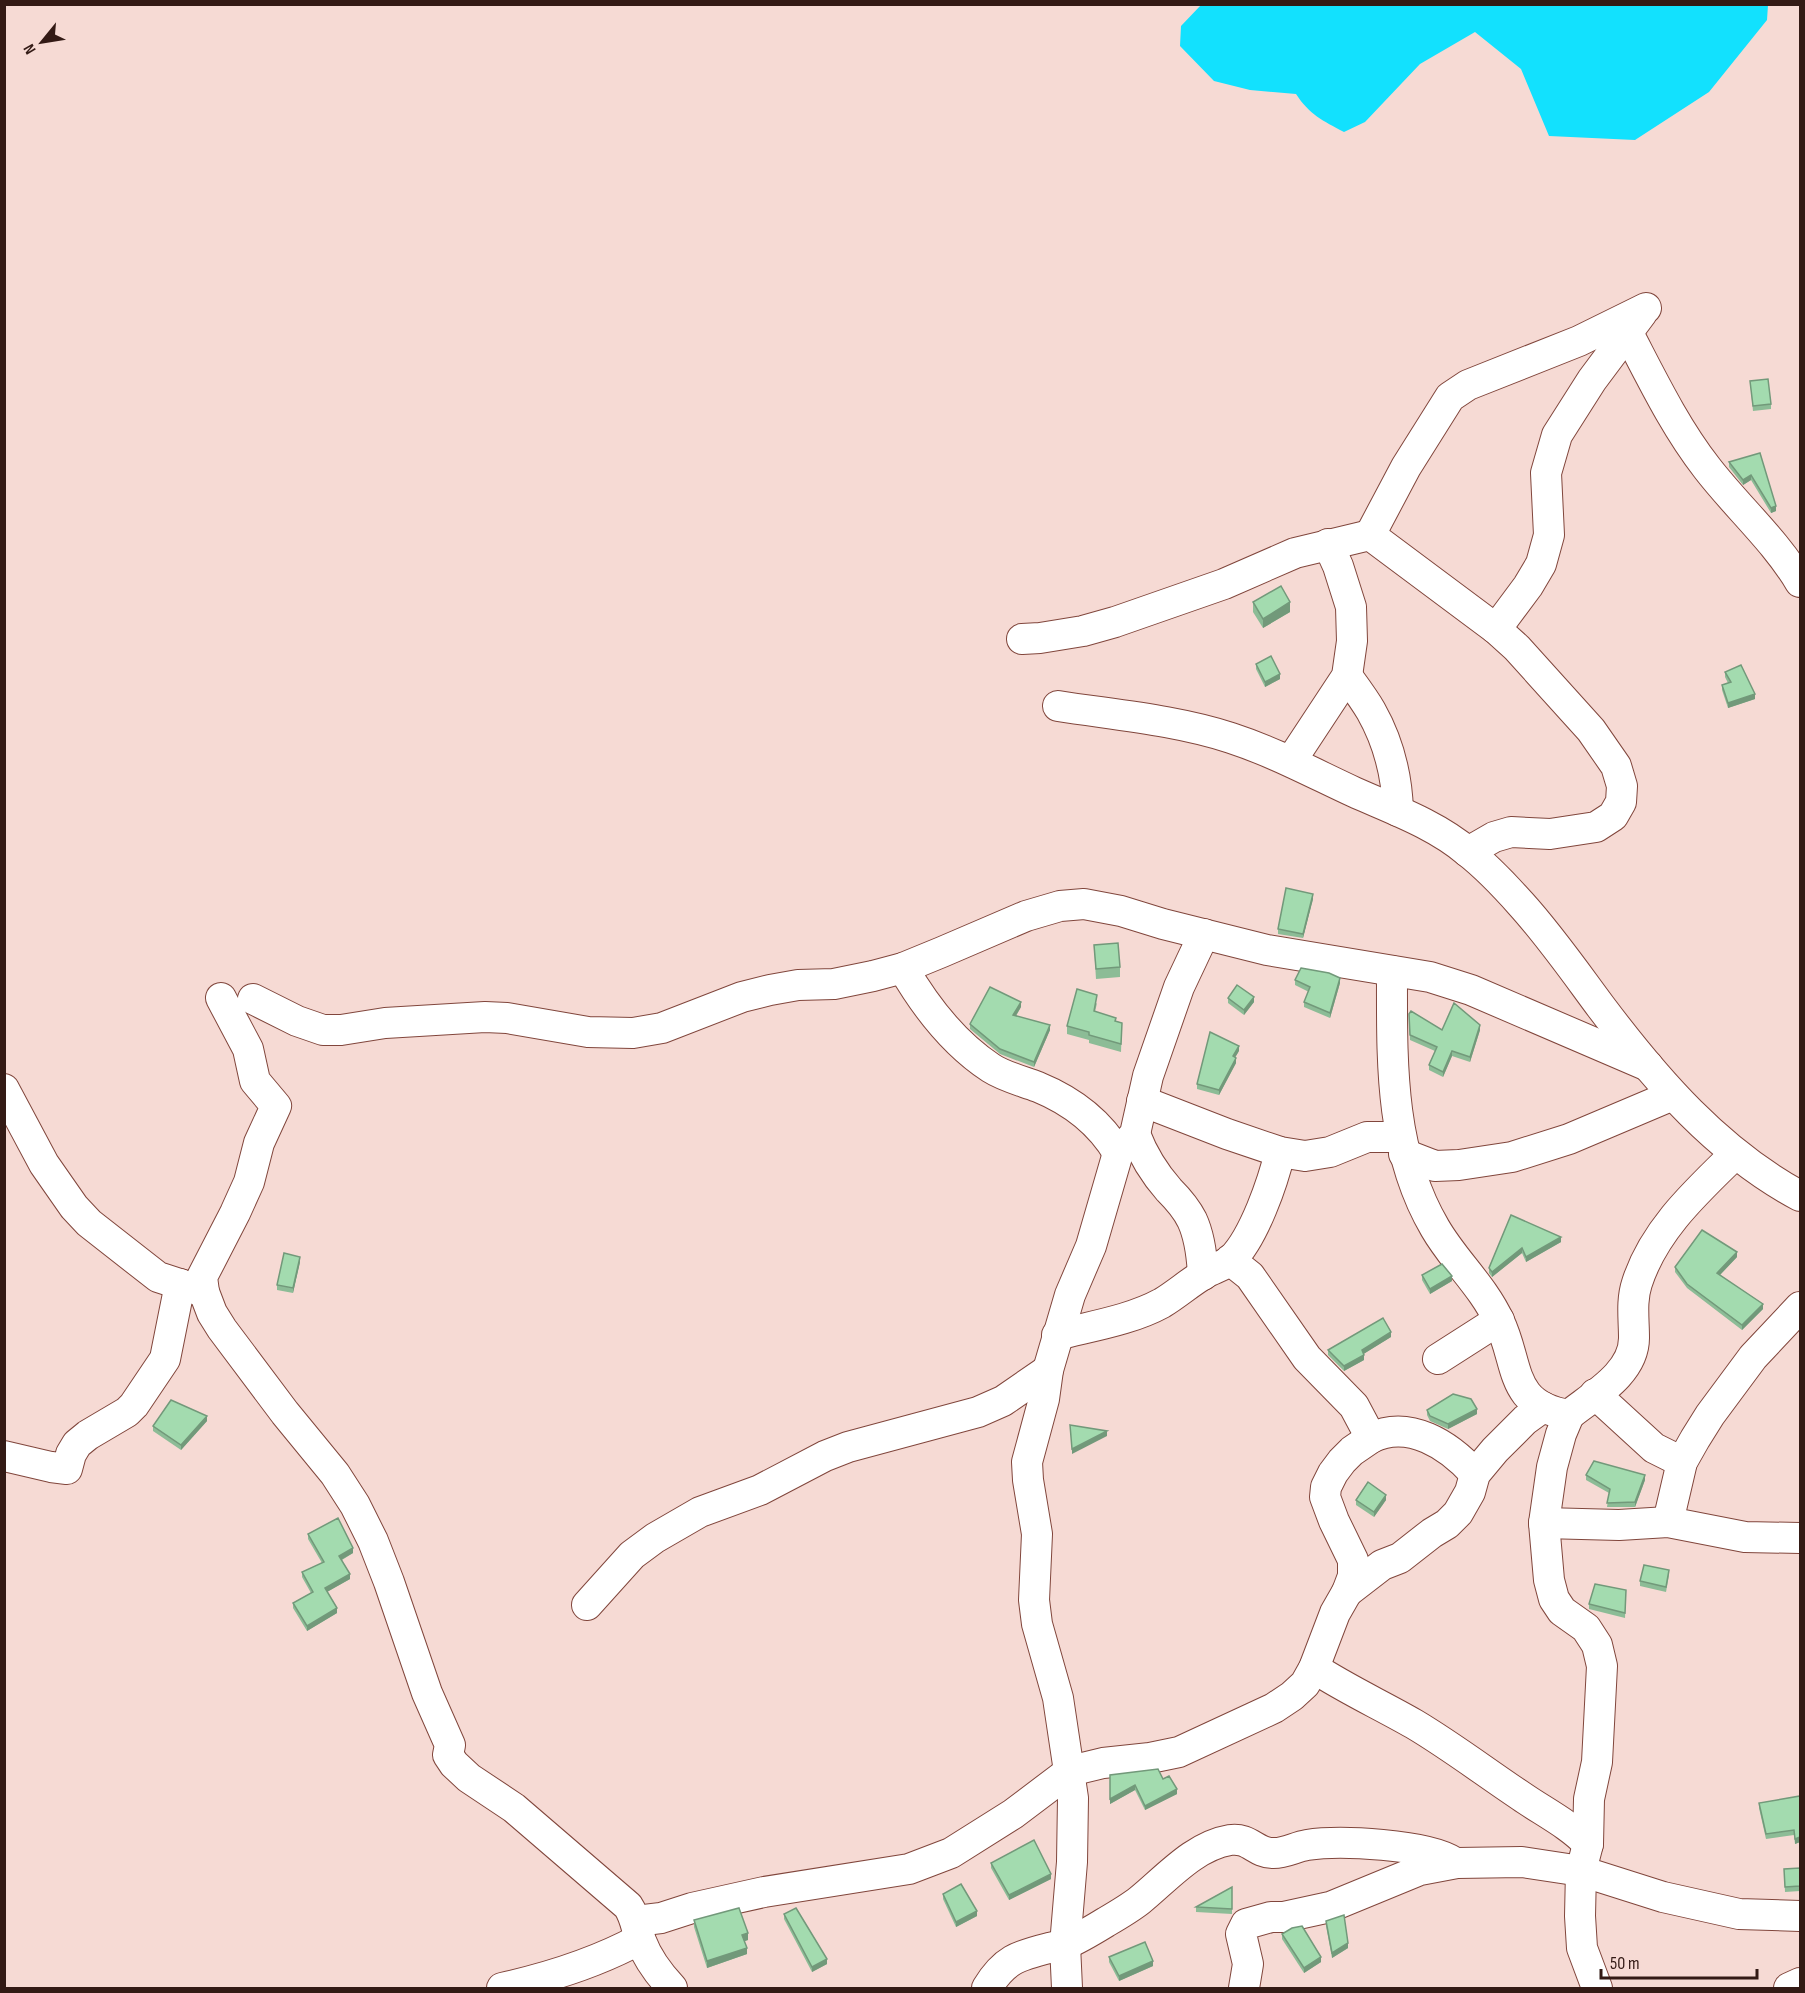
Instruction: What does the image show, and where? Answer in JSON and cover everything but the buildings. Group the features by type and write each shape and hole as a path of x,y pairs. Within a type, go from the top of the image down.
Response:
{"street":[{"path":"1370,535 1406,467 1450,398 1468,385 1579,341 1646,308 1592,381 1557,435 1546,473 1548,535 1541,564 1528,586 1496,629"},
{"path":"1628,333 1682,432 1707,468 1789,563 1800,582"},
{"path":"1022,639 1083,631 1115,622 1215,587 1295,553 1370,535 1496,629 1574,709 1616,766 1622,786 1621,802 1613,816 1596,827 1550,834 1511,832 1494,837 1468,852"},
{"path":"1291,761 1347,676 1352,640 1351,607 1338,566 1328,544"},
{"path":"1347,676 1371,711 1386,746 1397,786 1398,811"},
{"path":"1058,706 1174,725 1229,737 1291,761 1441,833 1468,852 1521,904 1673,1095 1735,1154 1771,1181 1800,1196"},
{"path":"253,999 297,1021 323,1030 340,1030 385,1023 485,1017 507,1018 588,1032 633,1033 662,1028 726,1003 770,990 798,985 834,984 903,968 981,937 1026,916 1060,906 1084,904 1101,906 1268,950 1430,977 1471,990 1648,1066"},
{"path":"1066,1989 1065,1945 1072,1862 1073,1798 1059,1698 1037,1624 1034,1600 1037,1534 1027,1462 1044,1399 1048,1370 1057,1335 1070,1295 1091,1246 1179,987 1204,934"},
{"path":"903,968 926,1006 968,1051 992,1069 1040,1088 1082,1110 1144,1157 1168,1189 1182,1203 1192,1219 1198,1235 1203,1275"},
{"path":"1392,971 1392,1048 1397,1120 1402,1146 1418,1195 1435,1228 1479,1287 1499,1320 1517,1379 1532,1400 1556,1411"},
{"path":"4,1456 51,1467 67,1468 77,1444 127,1412 134,1405 165,1359 192,1288 202,1277 240,1202 249,1182 259,1143 276,1106 255,1081 248,1049 221,998"},
{"path":"4,1089 44,1164 74,1207 108,1239 158,1277 192,1288 285,1413 335,1474 355,1505 373,1541 428,1693 450,1745 448,1755 454,1764 469,1778 513,1808 628,1906 656,1970 672,1989"},
{"path":"1142,1101 1280,1152 1305,1156 1319,1154 1367,1137 1402,1146 1435,1166 1512,1157 1578,1136 1673,1095"},
{"path":"1057,1335 1139,1313 1161,1303 1230,1260 1251,1229 1273,1180 1280,1152"},
{"path":"1347,1592 1382,1565 1400,1558 1447,1524 1458,1513 1470,1492 1475,1474 1525,1420 1556,1411 1595,1394 1619,1374 1630,1361 1634,1340 1633,1303 1637,1283 1659,1239 1693,1194 1735,1154"},
{"path":"1230,1260 1250,1276 1307,1358 1354,1406 1371,1438"},
{"path":"1668,1522 1682,1462 1710,1415 1753,1357 1800,1307"},
{"path":"1438,1359 1499,1320"},
{"path":"587,1605 632,1555 655,1538 700,1512 760,1490 825,1456 978,1412 1003,1401 1048,1370"},
{"path":"1595,1394 1654,1449 1682,1462"},
{"path":"1556,1411 1561,1434 1552,1467 1544,1523 1549,1580 1554,1599 1562,1611 1586,1628 1597,1645 1602,1666 1598,1762 1589,1799 1580,1916 1582,1948 1597,1989"},
{"path":"502,1989 544,1979 576,1968 661,1918 692,1908 764,1892 909,1869 959,1848 1013,1814 1070,1771 1103,1763 1179,1752 1274,1708 1305,1684 1353,1576 1353,1560 1325,1497 1326,1487 1342,1461 1371,1438 1382,1432 1396,1430 1420,1435 1450,1451 1475,1474"},
{"path":"1544,1523 1619,1526 1668,1522 1745,1537 1800,1538"},
{"path":"1314,1668 1433,1736 1520,1796 1573,1829 1585,1857"},
{"path":"987,1989 995,1974 1014,1959 1065,1945 1124,1911 1172,1871 1196,1855 1211,1846 1229,1840 1248,1842 1270,1853 1308,1845 1404,1847 1427,1851 1456,1863"},
{"path":"1244,1989 1248,1964 1240,1934 1246,1924 1271,1917 1284,1917 1330,1907 1420,1870 1456,1863 1522,1862 1585,1857 1663,1897 1739,1914 1800,1916"},
{"path":"1789,1989 1800,1983"}],"water":[{"path":"1201,5 1768,5 1767,20 1709,92 1635,140 1549,136 1521,69 1475,32 1420,64 1365,122 1344,132 1317,116 1296,94 1250,90 1214,81 1180,46 1181,26"}]}
